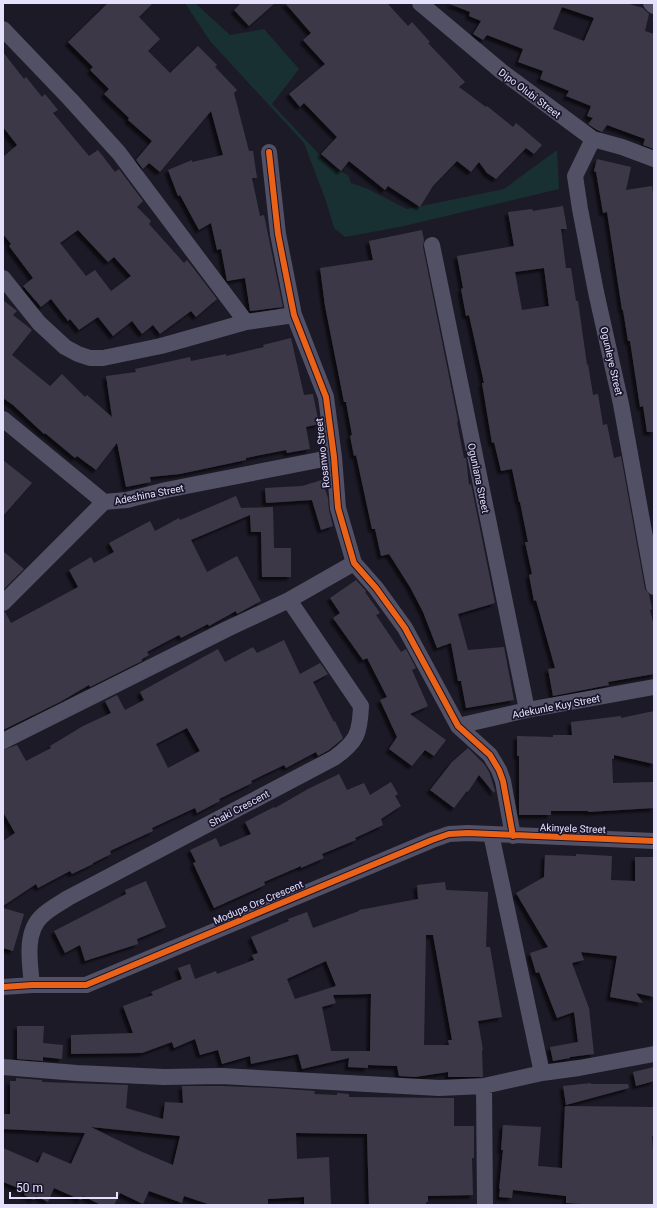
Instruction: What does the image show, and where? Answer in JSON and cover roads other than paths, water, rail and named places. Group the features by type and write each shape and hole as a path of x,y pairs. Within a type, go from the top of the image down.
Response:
{"street":[{"name":"Dipo Olubi Street","path":"420,3 501,71 593,139 622,147 654,159"},
{"path":"651,3 654,6"},
{"path":"3,29 119,153 246,322"},
{"name":"Ogunleye Street","path":"593,139 575,176 596,292 621,404 654,587"},
{"name":"Rosanwo Street","path":"269,152 278,234 294,315 326,397 334,457 338,508 354,563 376,588 405,628 458,726 490,755 499,770 503,781 513,836"},
{"name":"Ogunlana Street","path":"432,245 527,710"},
{"path":"3,278 39,323 66,347 78,354 90,358 103,358 161,346 246,322 294,315"},
{"path":"3,419 104,502"},
{"name":"Adeshina Street","path":"3,603 104,502 127,500 166,490 334,457"},
{"path":"3,741 227,629 289,600 354,563"},
{"name":"Shaki Crescent","path":"32,985 30,954 32,932 41,916 68,898 334,758 347,749 355,739 362,706 289,600"},
{"name":"Adekunle Kuy Street","path":"458,726 527,710 654,686"},
{"name":"Modupe Ore Crescent","path":"4,991 32,985 86,985 432,840 449,834 491,834"},
{"path":"491,834 542,1073"},
{"name":"Akinyele Street","path":"491,834 654,841"},
{"path":"3,1067 77,1073 164,1077 222,1076 439,1088 484,1086 542,1073 580,1068 654,1054"},
{"path":"484,1086 485,1205"}]}
